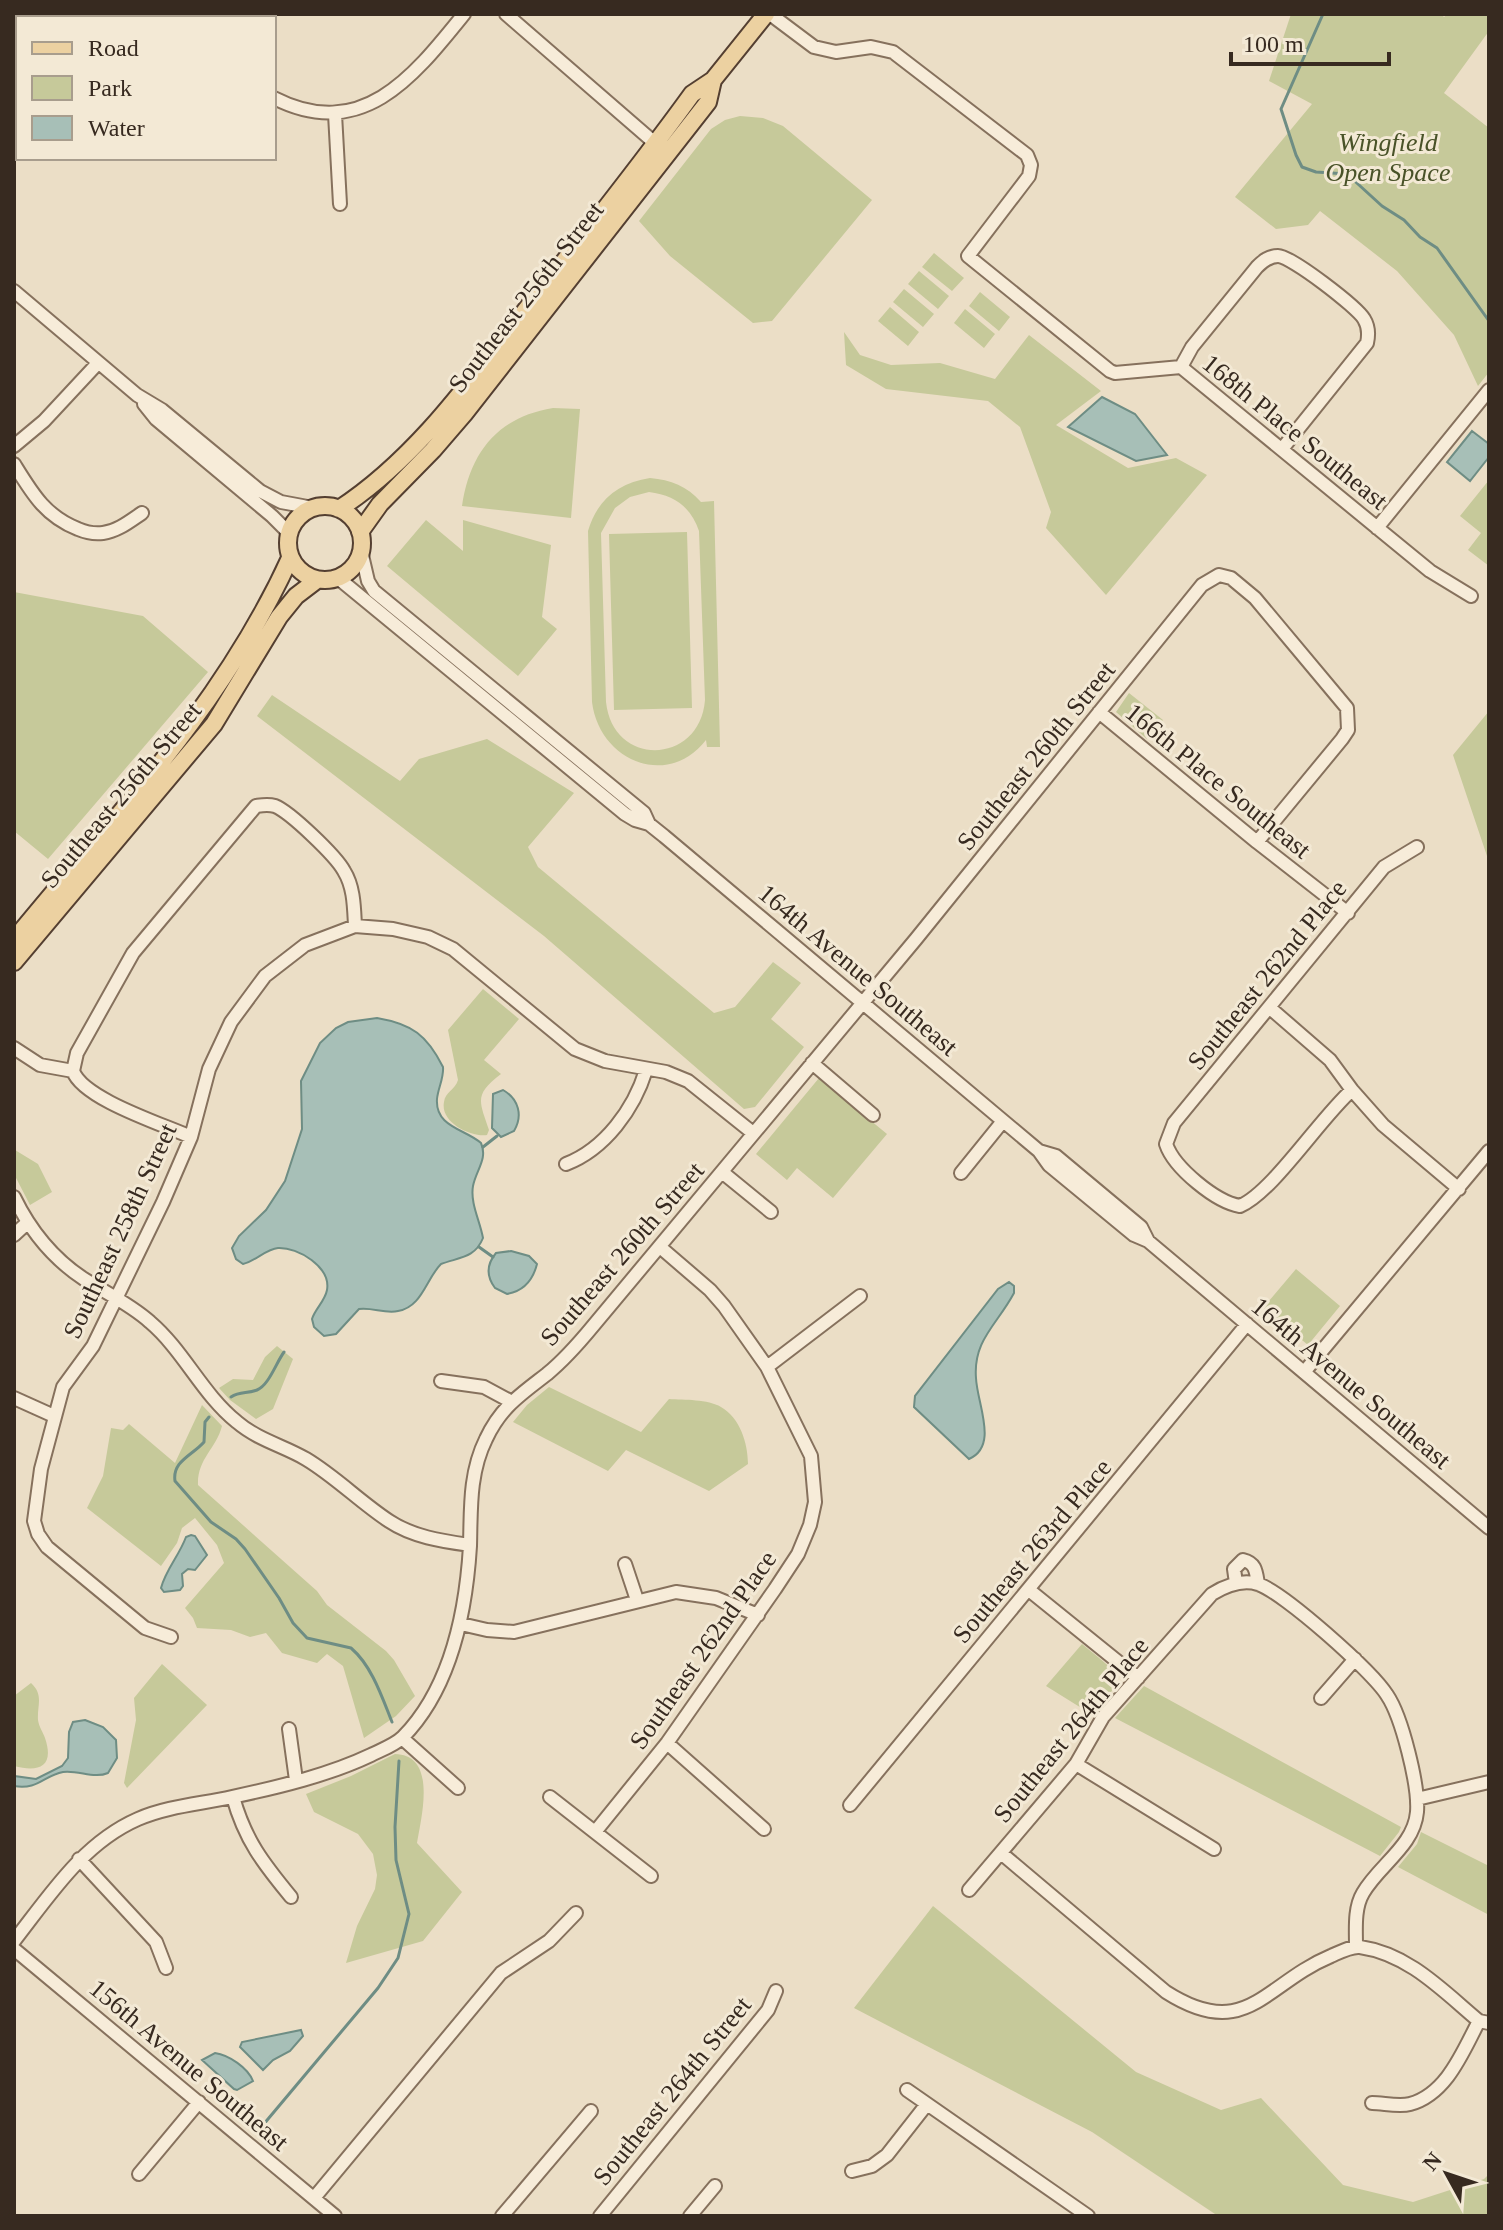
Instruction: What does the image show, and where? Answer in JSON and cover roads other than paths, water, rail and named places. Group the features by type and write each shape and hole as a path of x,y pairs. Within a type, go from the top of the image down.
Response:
{"main road":[{"name":"Southeast 256th Street","path":"339,509 359,496 421,440 656,144 692,94 713,80 768,14"},
{"name":"Southeast 256th Street","path":"360,532 380,504 433,450 498,372 708,102 713,80"},
{"path":"496,348 498,372"},
{"path":"330,506 339,509 348,514 360,532 361,551 349,572 338,578 317,580 297,568 290,558 287,546 289,533 302,514 313,508 330,506"},
{"name":"Southeast 256th Street","path":"14,940 210,700 259,620 290,558"},
{"name":"Southeast 256th Street","path":"14,962 214,724 279,617 296,596 317,580"}],"street":[{"path":"276,99 296,108 335,114 366,106 392,92 423,65 464,14"},
{"path":"506,14 656,144"},
{"name":"168th Place Southeast","path":"768,14 814,47 836,52 871,47 893,52 1027,155 1031,165 1029,176 968,256 1110,371 1181,367 1430,571 1471,596"},
{"path":"335,114 340,204"},
{"path":"1181,367 1192,347 1257,267 1275,255 1291,260 1360,313 1369,334 1361,353 1282,449"},
{"path":"14,291 137,395 162,410 260,491 281,502 313,508"},
{"path":"14,446 44,421 98,363"},
{"path":"1377,528 1489,390"},
{"path":"137,395 156,419 289,533"},
{"path":"14,464 38,502 49,513 84,531 101,534 120,527 142,513"},
{"name":"164th Avenue Southeast","path":"361,551 368,581 374,591 644,813 649,824"},
{"name":"Southeast 260th Street","path":"14,1941 79,1859 106,1836 138,1819 350,1765 402,1738 425,1708 444,1672 461,1624 470,1545 472,1485 490,1430 510,1401 549,1372 583,1338 1202,585 1219,575 1231,578 1255,598 1347,708 1349,721 1342,739 1257,842"},
{"name":"164th Avenue Southeast","path":"338,578 625,814 649,824 1039,1151 1049,1165 1134,1235 1148,1241 1489,1528"},
{"name":"166th Place Southeast","path":"1099,712 1348,913"},
{"path":"191,1137 96,1095 79,1082 73,1071 77,1053 133,953 250,812 263,805 272,805 283,811 335,858 353,892 355,926 412,932 442,943 575,1049 605,1061 666,1072 688,1081 753,1133"},
{"name":"Southeast 262nd Place","path":"1352,1090 1335,1105 1259,1196 1240,1206 1225,1203 1172,1160 1166,1144 1174,1123 1384,867 1417,847"},
{"name":"Southeast 258th Street","path":"171,1637 145,1628 47,1547 38,1534 34,1521 41,1469 54,1416 63,1387 93,1346 118,1299 191,1137 209,1069 239,1008 291,953 317,939 355,926"},
{"path":"1270,1008 1330,1060 1383,1125 1459,1189"},
{"path":"14,1048 40,1065 73,1071"},
{"path":"812,1063 873,1115"},
{"path":"566,1164 587,1155 606,1136 634,1103 646,1070"},
{"path":"961,1173 1003,1121"},
{"path":"1305,1371 1489,1151"},
{"path":"722,1172 771,1212"},
{"path":"14,1197 27,1223 50,1251 161,1331 213,1398 237,1422 263,1440 302,1456 330,1473 389,1521 436,1541 470,1545"},
{"path":"14,1235 27,1223"},
{"name":"Southeast 262nd Place","path":"595,1832 667,1743 758,1615 798,1554 815,1502 811,1456 767,1367 710,1290 660,1247"},
{"path":"767,1367 860,1296"},
{"name":"Southeast 263rd Place","path":"850,1805 1247,1324"},
{"path":"441,1381 484,1387 510,1401"},
{"path":"14,1398 54,1416"},
{"name":"Southeast 264th Place","path":"969,1890 1076,1764 1103,1717 1212,1594 1236,1583 1234,1569 1243,1560 1252,1563 1255,1583"},
{"path":"625,1564 637,1600"},
{"path":"1236,1583 1255,1583 1286,1601 1355,1659 1388,1695 1401,1727 1417,1799 1417,1816 1411,1833 1362,1894 1356,1917 1356,1946"},
{"path":"1029,1590 1138,1678"},
{"path":"461,1624 514,1632 676,1592 716,1598 758,1615"},
{"path":"1321,1698 1355,1659"},
{"path":"289,1729 296,1780"},
{"path":"402,1738 458,1788"},
{"path":"667,1743 764,1829"},
{"path":"1076,1764 1214,1849"},
{"path":"1417,1799 1489,1782"},
{"path":"233,1797 241,1826 256,1855 291,1897"},
{"path":"550,1797 651,1876"},
{"path":"1001,1853 1166,1992 1197,2008 1218,2012 1239,2011 1263,2000 1310,1965 1356,1946 1400,1959 1484,2022 1444,2081 1429,2095 1409,2104 1372,2103"},
{"path":"79,1859 156,1942 166,1968"},
{"path":"314,2198 501,1973 549,1941 576,1913"},
{"name":"156th Avenue Southeast","path":"14,1949 335,2216"},
{"name":"Southeast 264th Street","path":"600,2216 768,2010 776,1991"},
{"path":"907,2090 1088,2216"},
{"path":"139,2174 199,2102"},
{"path":"852,2171 872,2166 887,2155 927,2104"},
{"path":"502,2216 591,2111"},
{"path":"690,2216 715,2186"}],"water":[{"path":"1102,397 1135,414 1167,455 1136,461 1068,427"},
{"path":"1472,431 1489,444 1489,457 1470,481 1447,462"},
{"path":"377,1018 409,1028 431,1047 443,1067 437,1099 441,1116 481,1143 482,1159 472,1192 483,1238 476,1250 441,1264 413,1304 393,1312 359,1309 336,1334 324,1336 314,1327 312,1319 327,1290 327,1282 319,1266 295,1251 278,1248 243,1264 236,1259 232,1248 239,1236 266,1210 285,1181 302,1129 301,1081 320,1043 348,1022"},
{"path":"503,1090 513,1098 519,1114 514,1131 501,1137 492,1128 493,1094"},
{"path":"511,1251 529,1256 537,1264 527,1284 507,1294 495,1288 488,1270 496,1253"},
{"path":"1009,1282 1014,1286 1014,1293 978,1353 976,1378 985,1435 978,1453 969,1459 914,1407 915,1396 998,1289"},
{"path":"195,1536 207,1555 195,1570 188,1569 182,1574 183,1586 180,1590 164,1592 161,1588 166,1575 186,1537"},
{"path":"85,1720 103,1727 116,1740 117,1758 108,1773 63,1772 29,1786 14,1786 14,1776 36,1779 62,1766 68,1758 69,1732 73,1722"},
{"path":"301,2030 303,2036 290,2051 273,2060 263,2070 240,2047 242,2042"},
{"path":"215,2053 237,2063 253,2081 234,2089 202,2060"}],"waterway":[{"path":"1323,14 1281,109 1302,167 1316,172 1347,174 1382,206 1404,220 1420,237 1437,248 1489,321"},
{"path":"483,1147 497,1136"},
{"path":"479,1247 493,1257"},
{"path":"231,1397 261,1387 284,1352"},
{"path":"209,1417 205,1422 204,1442 180,1463 175,1481 211,1522 245,1549 293,1623 307,1638 351,1648 358,1655 376,1682 392,1722"},
{"path":"263,2125 378,1988 398,1958 409,1914 396,1860 399,1761"}],"park label":[{"name":"Wingfield Open Space","path":"1388,157"}]}
